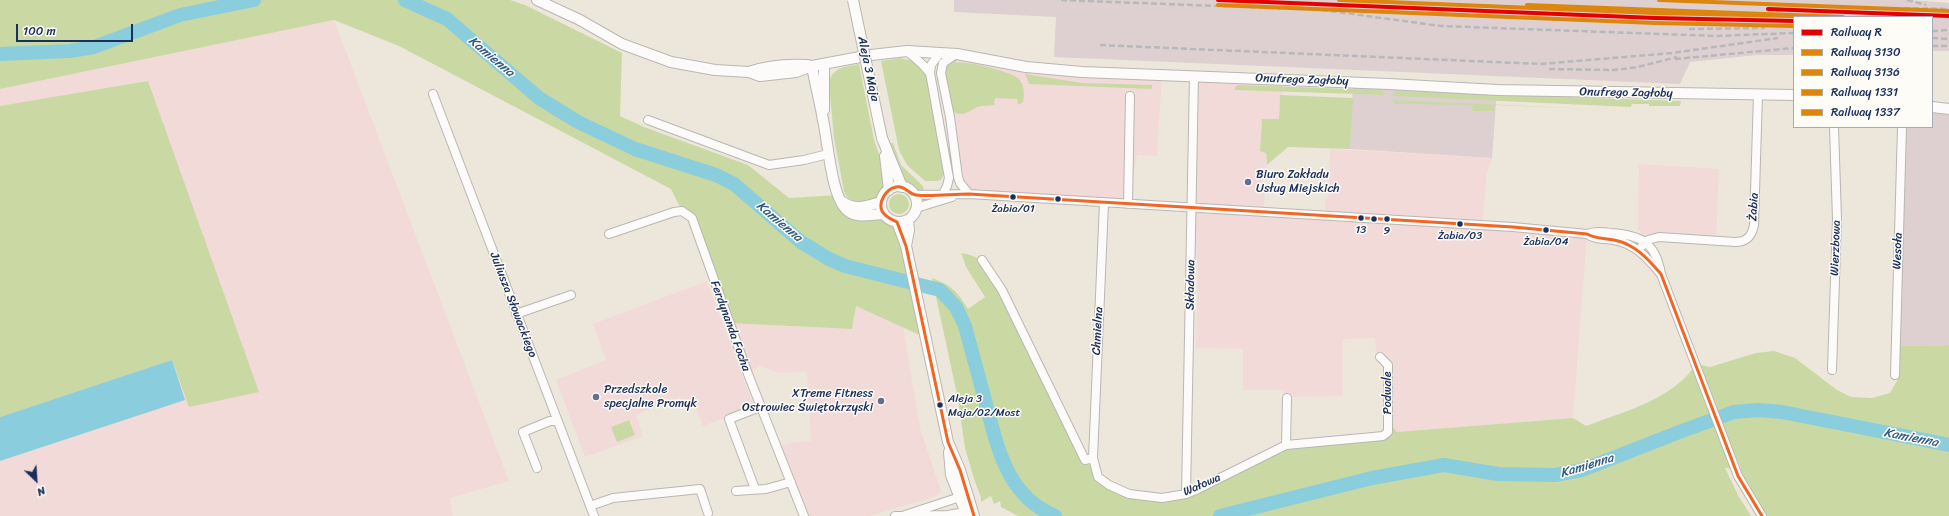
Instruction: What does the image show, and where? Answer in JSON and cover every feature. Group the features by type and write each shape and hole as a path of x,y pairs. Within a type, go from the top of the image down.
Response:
{"main road":[{"name":"Onufrego Zagłoby","path":"538,0 580,20 622,44 671,62 715,70 750,72 760,76 796,72 812,66 870,55 907,51 957,54 1042,69 1082,72 1498,90 1758,94 1793,96"},
{"name":"Aleja 3 Maja","path":"853,0 882,138 889,190"},
{"path":"823,120 825,88 824,64"},
{"path":"812,66 815,90 823,120 828,154 838,195 844,208 853,214 860,216 884,214"},
{"path":"1933,107 1949,109"},
{"name":"Aleja 3 Maja","path":"882,138 902,187"},
{"path":"906,246 909,230 908,220 916,208 914,195 907,188 902,187 889,190 882,197 881,202 884,214 887,218 897,222 908,220"},
{"path":"838,195 844,203 854,207 881,202"},
{"path":"897,222 906,246 926,338 948,442 951,476 969,515"},
{"path":"948,442 960,470 970,502 969,515"}],"street":[{"path":"907,51 930,73"},
{"path":"940,52 931,65 930,73 949,178 943,194"},
{"path":"957,54 943,63 941,73 950,117 959,180 969,194"},
{"name":"Składowa","path":"1186,494 1193,208 1194,76"},
{"name":"Juliusza Słowackiego","path":"433,94 594,516"},
{"name":"Żabia","path":"1646,242 1661,237 1735,242 1745,241 1750,237 1754,225 1758,94"},
{"path":"1128,204 1130,96"},
{"path":"648,120 769,165 804,160 828,154"},
{"name":"Wierzbowa","path":"1832,370 1837,219 1834,128"},
{"name":"Wesoła","path":"1895,375 1902,128"},
{"path":"916,208 959,194"},
{"path":"914,195 969,194 1513,227 1587,234 1593,238 1623,242 1638,250 1661,274"},
{"name":"Chmielna","path":"1093,458 1104,203"},
{"name":"Ferdynanda Focha","path":"609,234 674,212 682,211 689,215 760,408 804,516"},
{"path":"1587,234 1593,231 1619,233 1635,237 1646,242 1658,258 1661,274 1733,462 1745,490 1762,516"},
{"path":"1638,250 1646,242"},
{"path":"982,260 1002,290 1085,460 1093,458"},
{"path":"516,314 571,295"},
{"name":"Podwale","path":"1380,357 1388,365 1388,432"},
{"path":"1286,445 1287,398"},
{"path":"755,489 729,419 760,408"},
{"path":"538,468 523,432 550,421 557,421"},
{"name":"Wałowa","path":"1093,458 1098,476 1118,490 1140,497 1172,497 1186,494 1286,445 1383,436 1388,432"},
{"path":"736,491 766,489 791,482"},
{"path":"590,506 613,498 700,489 708,513"},
{"path":"905,515 960,497 970,502"},
{"path":"895,516 969,515"}],"shaded area":[{"path":"954,0 1911,0 1949,3 1949,51 1933,51 1933,16 1793,16 1793,55 1757,55 1690,62 1680,84 1054,57 1056,17 954,12"},
{"path":"334,20 509,481 450,498 453,516 0,516 0,89"},
{"path":"972,56 1009,64 1162,75 1157,156 1137,155 1128,204 1038,193 975,195 962,186 945,61"},
{"path":"1194,76 1292,80 1280,97 1279,119 1262,119 1260,151 1266,153 1267,165 1263,178 1262,191 1265,192 1263,212 1325,216 1325,200 1328,197 1330,149 1492,158 1487,172 1482,226 1587,234 1573,418 1397,432 1390,423 1392,368 1376,352 1375,338 1343,339 1343,396 1292,397 1284,396 1283,390 1243,390 1243,349 1196,348 1198,268 1193,209"},
{"path":"1353,82 1497,90 1492,158 1350,149"},
{"path":"1933,107 1949,109 1949,345 1896,346 1902,128 1933,128"},
{"path":"1639,164 1719,169 1716,241 1661,237 1646,243 1638,228"},
{"path":"707,281 754,407 703,426 695,407 686,411 680,397 636,415 643,436 585,457 556,380 606,360 593,324"},
{"path":"856,306 903,327 920,428 941,491 937,496 869,516 804,516 778,447 793,442 811,441 807,372 779,373 760,366 748,374 729,323 852,329"}],"green space":[{"path":"0,0 510,0 525,5 622,53 620,116 644,127 748,165 789,198 838,195 840,201 884,214 887,218 897,222 926,338 856,306 852,329 729,323 692,218 682,211 671,189 399,46 334,20 0,89"},
{"path":"957,54 956,63 961,62 986,67 1004,72 1019,79 1023,88 1023,102 1018,105 1017,99 995,98 994,105 980,106 962,114 952,111 941,70"},
{"path":"900,58 918,62 928,77 946,173 943,175 942,179 938,181 925,181 907,165 899,150 881,61"},
{"path":"859,64 874,140 882,163 884,188 880,195 872,201 863,203 849,199 844,191 834,138 829,83 836,71 844,67"},
{"path":"1025,74 1082,83 1152,85 1152,89 1029,84"},
{"path":"148,81 259,392 189,407 172,360 0,417 0,106"},
{"path":"1238,85 1382,90 1385,95 1235,90 1235,87"},
{"path":"1395,91 1681,101 1680,106 1649,106 1649,104 1632,104 1631,107 1392,96"},
{"path":"1280,95 1353,98 1350,149 1288,147 1267,165 1266,153 1260,151 1262,119 1279,119"},
{"path":"1392,100 1618,110 1494,105 1494,111 1472,111 1473,105 1395,104"},
{"path":"891,143 893,143 901,165 923,186 924,192 916,190 904,181 894,159"},
{"path":"899,194 906,197 909,204 906,211 899,214 892,211 889,204 892,197"},
{"path":"961,253 977,258 988,268 995,278 1085,460 1093,458 1098,476 1118,490 1172,497 1286,445 1383,436 1390,423 1397,432 1573,418 1586,426 1647,403 1675,386 1696,364 1710,367 1756,353 1774,351 1795,358 1837,390 1851,397 1872,398 1890,393 1898,379 1896,346 1949,345 1949,516 1762,516 1738,476 1741,468 1704,386 1736,469 1725,468 1739,497 1751,516 1018,516 1001,507 1000,501 994,504 991,496 981,502 981,497 965,448 958,399 932,278 945,284 953,290 961,298 968,309 985,297 966,267"},
{"path":"629,420 635,435 617,442 611,427"}],"water":[{"path":"172,360 185,400 0,461 0,417"}],"waterway":[{"name":"Kamienna","path":"0,54 70,51 94,47 180,15 254,0"},
{"name":"Kamienna","path":"405,0 447,19 539,98 578,122 635,149 716,175 734,184 801,242 829,259 845,266 940,290 956,307 965,326 995,438 1007,469 1015,484 1026,496 1039,507 1055,516"},
{"name":"Kamienna","path":"1220,516 1372,478 1444,465 1498,474 1555,475 1582,470 1734,412 1758,410 1782,412 1949,445"}],"railway":[{"path":"1061,0 1322,10 1441,26 1716,36 1793,33"},
{"path":"1907,0 1926,5"},
{"path":"1904,8 1949,9"},
{"path":"1689,29 1765,28"},
{"path":"1933,31 1949,30"},
{"path":"1100,45 1541,64 1672,53 1778,38"},
{"path":"1933,38 1949,39"},
{"path":"1933,46 1949,46"},
{"path":"1675,59 1793,48"},
{"path":"1549,69 1614,70 1638,67 1677,57"}],"rail line":[{"name":"R","path":"1218,0 1655,18 1793,21"},
{"name":"3136","path":"1339,0 1655,13 1794,16"},
{"name":"1337","path":"1659,0 1949,11"},
{"name":"3130","path":"1218,5 1655,23 1793,26"},
{"name":"1331","path":"1527,5 1817,16"},
{"name":"R","path":"1768,9 1949,16"}],"transit line":[{"path":"974,516 960,470 948,442 906,246 897,222 888,218 882,211 881,207 882,200 886,193 892,188 896,187 902,187 913,194 922,196 969,194 1513,227 1587,234 1597,238 1611,239 1622,242 1640,253 1661,274 1738,476 1762,516"}],"place":[{"name":"Biuro Zakładu Usług Miejskich","path":"1248,182"},
{"name":"Żabia/01","path":"1013,197"},
{"name":"13","path":"1361,218"},
{"name":"9","path":"1387,219"},
{"name":"Żabia/03","path":"1460,224"},
{"name":"Żabia/04","path":"1546,230"},
{"name":"Przedszkole specjalne Promyk","path":"596,397"},
{"name":"XTreme Fitness Ostrowiec Świętokrzyski","path":"881,401"},
{"name":"Aleja 3 Maja/02/Most","path":"940,405"}]}
